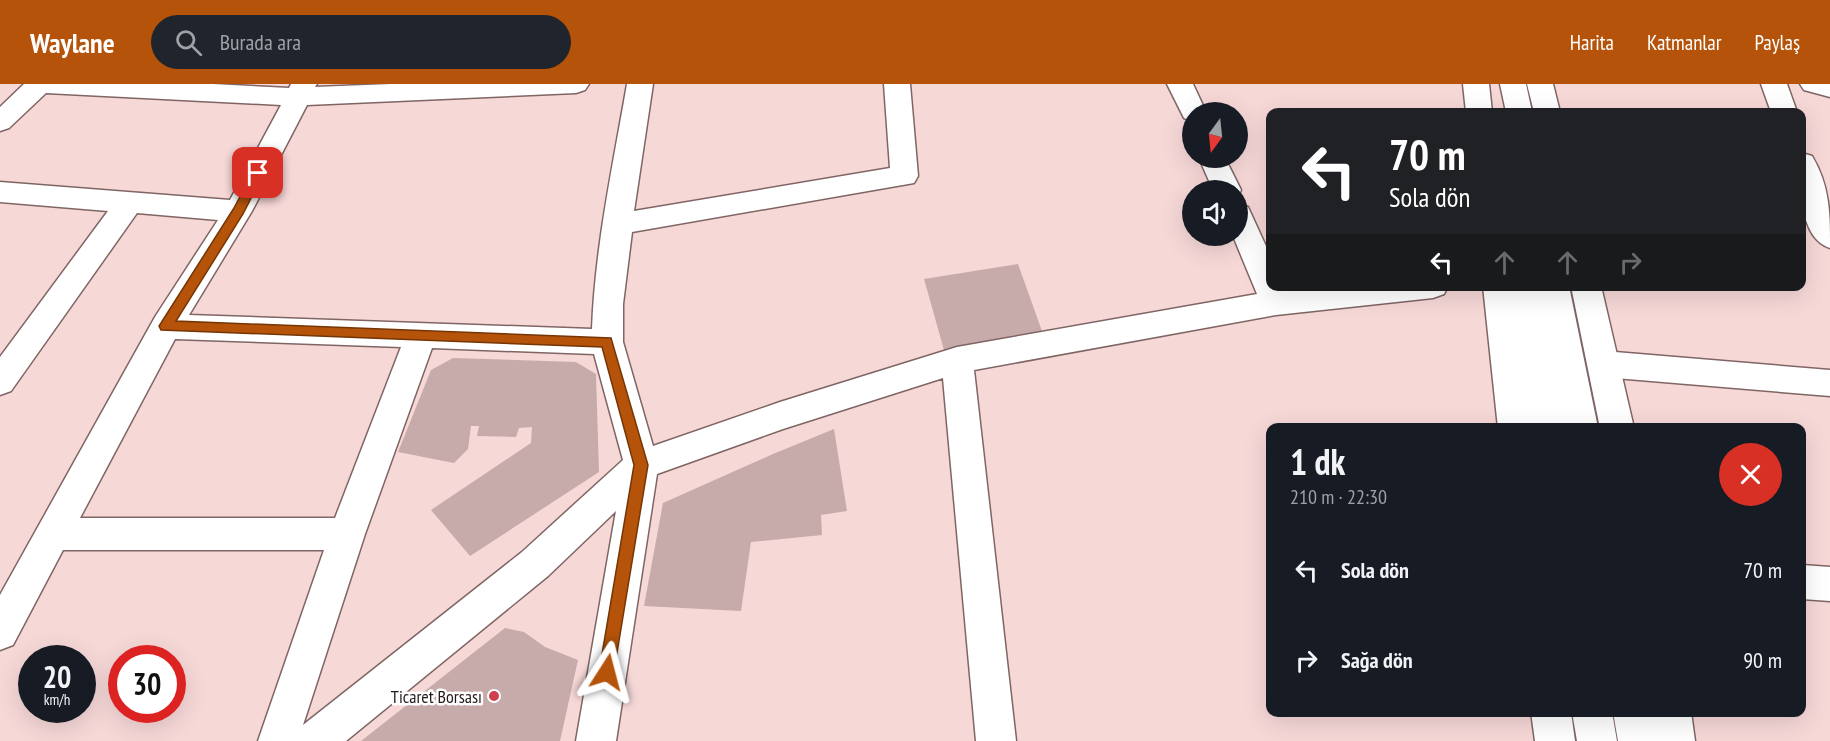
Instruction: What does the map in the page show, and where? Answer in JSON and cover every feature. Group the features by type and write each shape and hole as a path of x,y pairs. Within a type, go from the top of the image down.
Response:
{"street":[{"path":"0,122 41,84 301,91 576,84"},
{"path":"596,741 641,465 607,342 608,304 618,224 640,84"},
{"path":"618,224 904,176 897,84"},
{"path":"1180,84 1188,102"},
{"path":"1476,84 1479,108"},
{"path":"1495,84 1499,108"},
{"path":"1513,84 1518,108"},
{"path":"1540,84 1546,108"},
{"path":"1774,84 1783,108"},
{"path":"1812,84 1830,88"},
{"path":"0,632 166,326 238,210 301,91"},
{"path":"1806,178 1821,232"},
{"path":"0,192 238,210"},
{"path":"0,382 130,202"},
{"path":"1248,237 1266,280"},
{"path":"1271,291 1276,303"},
{"path":"315,741 536,564 641,465 780,416 957,360 1276,303 1387,291"},
{"path":"1499,291 1514,423"},
{"path":"1528,291 1547,423"},
{"path":"1555,291 1580,423"},
{"path":"1587,291 1616,423"},
{"path":"166,326 607,342"},
{"path":"278,741 347,534 421,335"},
{"path":"957,360 996,741"},
{"path":"1604,364 1830,383"},
{"path":"54,534 347,534"},
{"path":"1806,582 1830,584"},
{"path":"1552,717 1555,741"},
{"path":"1593,717 1597,741"},
{"path":"1634,717 1638,741"},
{"path":"1672,717 1675,741"}],"building":[{"path":"1018,264 1043,334 944,350 924,279"},
{"path":"453,358 576,362 596,374 599,472 470,556 431,510 531,443 532,427 519,428 516,437 477,436 479,426 471,426 468,449 454,463 398,452 431,370"},
{"path":"834,429 847,511 821,515 822,535 751,542 741,611 644,606 663,503"},
{"name":"Ticaret Borsası","path":"505,628 524,632 545,647 578,660 560,741 361,741"}],"place":[{"name":"Ticaret Borsası","path":"494,696"}],"route":[{"path":"258,173 238,210 166,326 607,342 641,465 607,672"}]}
